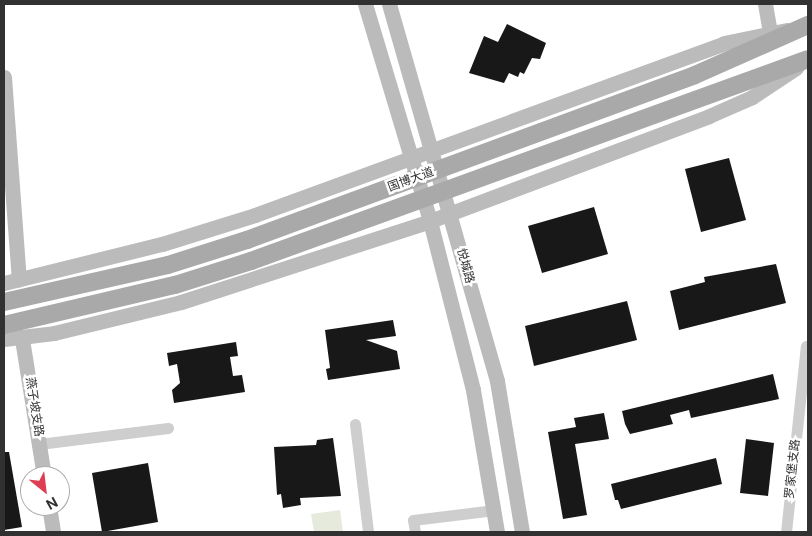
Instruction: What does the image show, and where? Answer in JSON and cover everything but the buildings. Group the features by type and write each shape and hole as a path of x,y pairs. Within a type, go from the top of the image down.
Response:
{"main road":[{"name":"国博大道","path":"4,302 168,265 247,240 695,75 807,26"},
{"name":"国博大道","path":"4,325 175,285 251,261 702,95 808,59"}],"street":[{"name":"悦城路","path":"365,4 430,221 473,390 497,532"},
{"name":"悦城路","path":"389,4 433,149 497,382 522,532"},
{"path":"766,4 770,33"},
{"path":"4,283 162,244 411,157 724,43 807,26"},
{"path":"4,339 22,339 181,302 430,221 709,116 752,97 808,59"},
{"path":"4,76 19,279"},
{"name":"燕子坡支路","path":"22,339 43,466"},
{"name":"罗家堡支路","path":"786,532 806,346"},
{"path":"354,424 368,532"},
{"path":"40,444 168,428"},
{"path":"415,532 413,520 494,510"},
{"path":"51,516 53,532"}],"shaded area":[{"path":"340,510 343,532 314,532 311,514"}]}
